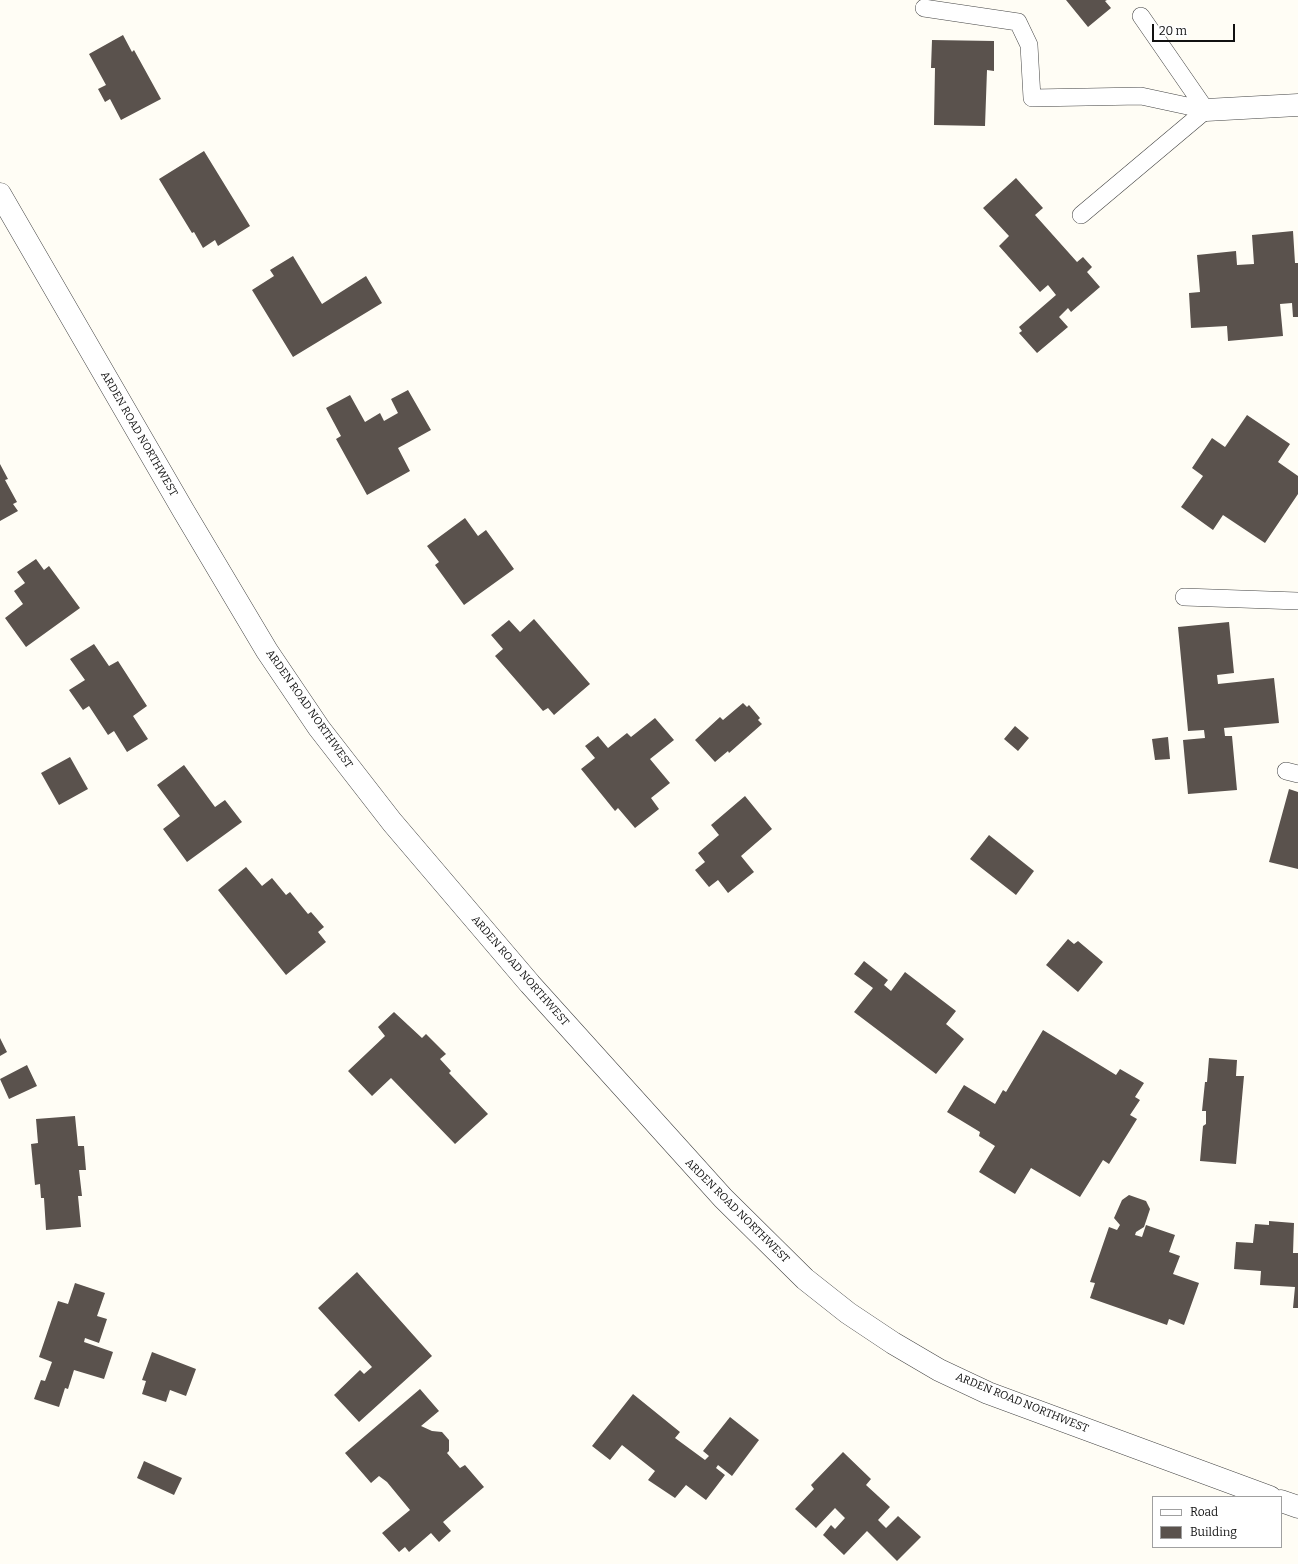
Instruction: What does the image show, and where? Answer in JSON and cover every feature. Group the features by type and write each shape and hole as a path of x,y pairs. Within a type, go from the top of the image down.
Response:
{"street":[{"path":"1206,110 1298,105"},
{"name":"ARDEN ROAD NORTHWEST","path":"0,194 191,523 267,650 319,728 392,822 535,990 723,1198 805,1279 848,1313 893,1344 933,1366 988,1392 1267,1496"},
{"path":"1282,1501 1298,1507"}],"lane":[{"path":"924,8 1018,22 1029,45 1032,98 1142,96 1206,110"},
{"path":"1141,16 1206,110"},
{"path":"1081,215 1206,110"},
{"path":"1184,597 1298,601"}],"building":[{"path":"1066,0 1107,0 1105,1 1111,8 1088,27"},
{"path":"123,35 132,52 134,50 161,99 121,120 110,99 105,102 98,89 106,85 89,54"},
{"path":"932,40 994,41 994,71 987,70 985,126 934,125 935,68 931,68"},
{"path":"204,151 250,226 218,246 215,240 203,248 194,232 192,233 159,179"},
{"path":"1016,178 1043,208 1035,215 1077,262 1083,257 1092,267 1087,272 1100,287 1071,312 1068,308 1059,317 1068,327 1037,353 1019,333 1022,331 1019,327 1056,295 1048,285 1040,292 999,246 1009,236 983,208"},
{"path":"1293,231 1295,263 1298,263 1298,317 1293,317 1292,303 1280,304 1283,336 1228,341 1227,326 1191,328 1189,293 1200,292 1197,255 1236,251 1237,265 1254,264 1252,235"},
{"path":"293,256 322,304 366,276 382,303 293,357 252,290 274,276 270,270"},
{"path":"408,390 431,430 398,448 410,471 367,495 336,439 341,436 326,408 350,395 365,422 380,413 384,421 398,413 391,399"},
{"path":"1247,415 1290,444 1278,462 1298,476 1298,494 1265,543 1223,515 1213,530 1181,507 1203,476 1192,468 1212,438 1225,447"},
{"path":"0,464 8,479 5,480 17,502 13,504 18,511 0,521"},
{"path":"465,518 478,536 486,530 514,569 464,605 435,565 439,562 427,546"},
{"path":"36,559 44,570 49,566 80,608 26,647 5,618 23,604 14,591 25,583 17,572"},
{"path":"534,619 590,684 554,715 548,708 543,711 495,656 503,649 491,635 509,620 520,632"},
{"path":"1229,622 1234,673 1217,675 1218,684 1274,678 1279,723 1224,728 1225,736 1232,736 1237,790 1188,794 1183,740 1205,738 1204,730 1188,731 1178,627"},
{"path":"94,644 109,666 118,661 147,706 133,716 148,739 127,752 114,731 108,735 89,706 83,710 69,690 85,680 70,659"},
{"path":"743,703 747,707 749,705 760,718 758,720 762,724 729,753 728,751 715,762 695,740 720,717 723,720"},
{"path":"655,718 674,740 650,759 670,783 651,798 659,809 635,828 618,808 615,811 581,769 595,758 585,746 598,736 608,748 627,733 631,737"},
{"path":"1015,726 1029,738 1018,751 1004,739"},
{"path":"1168,737 1170,759 1155,760 1152,739"},
{"path":"70,757 88,789 59,805 41,773"},
{"path":"184,765 215,807 225,800 242,822 187,862 163,829 180,816 157,785"},
{"path":"1289,789 1298,792 1298,869 1269,862"},
{"path":"745,796 772,829 741,856 754,872 728,893 718,880 709,887 695,870 705,862 698,853 719,835 711,825"},
{"path":"989,835 1034,871 1016,895 970,859"},
{"path":"246,867 262,886 272,878 286,895 290,892 308,914 311,912 324,927 318,932 326,942 286,975 218,890"},
{"path":"1068,939 1074,944 1078,941 1103,962 1078,992 1046,965"},
{"path":"864,961 888,980 884,985 891,991 905,972 956,1011 946,1024 964,1039 936,1074 854,1012 873,988 854,974"},
{"path":"394,1012 422,1038 426,1034 446,1054 440,1059 451,1071 449,1073 488,1114 455,1144 391,1078 372,1096 348,1071 385,1036 378,1027"},
{"path":"1043,1030 1116,1075 1120,1069 1144,1083 1135,1097 1140,1100 1130,1115 1137,1119 1109,1164 1103,1160 1080,1197 1031,1168 1015,1194 979,1172 995,1146 979,1136 980,1132 947,1112 964,1085 995,1104 1003,1090 1006,1092"},
{"path":"0,1038 7,1052 0,1056"},
{"path":"1209,1058 1237,1060 1236,1076 1244,1076 1236,1164 1200,1161 1203,1126 1206,1124 1206,1111 1202,1111"},
{"path":"27,1065 37,1086 9,1099 0,1079"},
{"path":"75,1116 78,1146 84,1146 86,1170 79,1170 82,1196 78,1196 81,1227 46,1230 44,1198 41,1198 40,1184 35,1185 31,1144 38,1143 36,1119"},
{"path":"1129,1195 1146,1201 1150,1209 1144,1227 1136,1232 1135,1235 1142,1237 1146,1225 1175,1235 1169,1252 1180,1256 1173,1274 1199,1283 1184,1325 1169,1319 1167,1325 1090,1298 1095,1283 1090,1282 1109,1227 1117,1230 1120,1225 1114,1218 1122,1200"},
{"path":"1269,1221 1294,1223 1293,1253 1298,1253 1298,1308 1293,1308 1295,1287 1260,1285 1261,1271 1234,1269 1236,1242 1253,1243 1255,1224 1269,1225"},
{"path":"357,1272 432,1356 359,1422 334,1395 360,1370 364,1374 372,1367 318,1308"},
{"path":"75,1283 105,1293 97,1316 107,1319 99,1343 85,1338 84,1342 113,1352 104,1379 74,1370 68,1389 65,1388 59,1407 34,1399 41,1380 45,1381 52,1362 39,1357 58,1301 68,1304"},
{"path":"152,1352 196,1369 186,1396 170,1390 166,1402 142,1394 146,1381 142,1380"},
{"path":"420,1389 439,1411 421,1426 432,1431 442,1432 449,1440 449,1451 447,1453 460,1468 465,1465 484,1487 443,1522 451,1531 439,1542 431,1533 409,1552 405,1547 399,1552 382,1533 410,1510 387,1482 379,1476 371,1483 345,1453"},
{"path":"633,1394 680,1432 675,1438 705,1460 709,1456 703,1451 730,1417 759,1440 732,1476 718,1465 716,1468 725,1475 706,1500 686,1485 675,1498 648,1480 655,1471 622,1445 610,1460 592,1446"},
{"path":"843,1452 871,1479 866,1485 890,1507 878,1520 886,1528 898,1516 921,1537 897,1561 867,1531 844,1555 823,1535 831,1525 835,1529 845,1518 835,1508 816,1528 795,1509 814,1489 811,1485"},
{"path":"144,1461 182,1478 174,1495 137,1478"}]}
